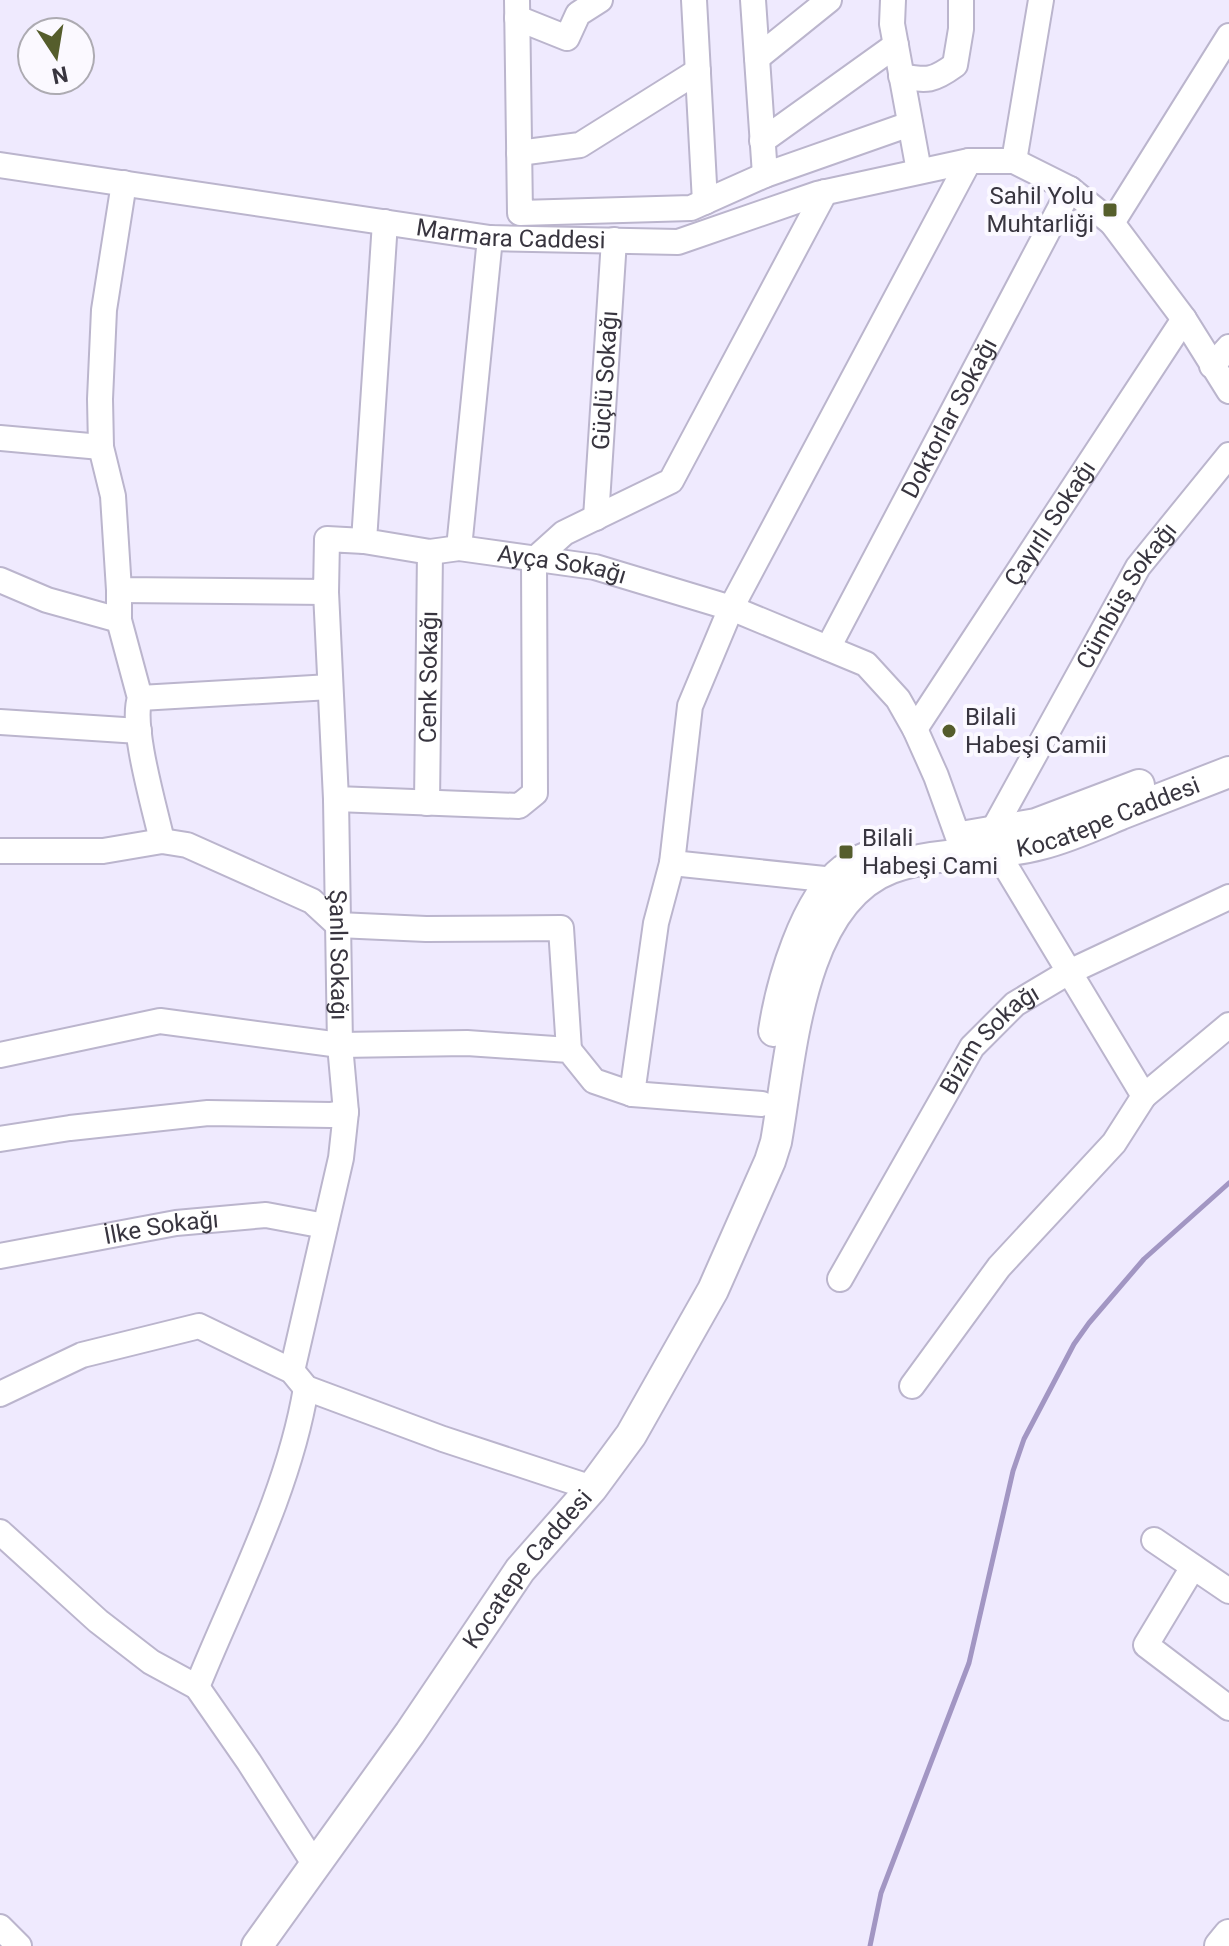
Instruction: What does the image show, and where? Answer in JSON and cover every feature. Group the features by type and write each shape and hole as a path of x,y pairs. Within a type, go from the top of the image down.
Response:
{"main road":[{"name":"Kocatepe Caddesi","path":"994,842 1229,750"},
{"name":"Kocatepe Caddesi","path":"257,1946 520,1570 592,1488 631,1435 692,1331 770,1161 772,1106 799,1004 813,960 849,881 961,846 994,842 1044,844 1229,772"},
{"name":"Kocatepe Caddesi","path":"233,1946 280,1910"},
{"path":"1220,1946 1229,1935"}],"street":[{"path":"517,9 567,38 578,14 600,0"},
{"path":"694,0 705,202"},
{"path":"753,0 765,175"},
{"path":"757,58 829,0"},
{"path":"874,0 893,23 919,171"},
{"path":"901,76 924,81 938,78 955,65 961,29 961,0"},
{"path":"1014,161 1041,0"},
{"path":"517,9 520,213 691,208 765,175 910,124"},
{"path":"762,141 893,23"},
{"path":"1112,223 1229,36"},
{"path":"519,153 580,145 698,71"},
{"path":"632,1094 656,923 672,863 690,706 731,608 969,161"},
{"name":"Marmara Caddesi","path":"0,165 490,238 678,242 825,192 969,161 1014,161 1070,189 1112,223 1184,319 1229,391"},
{"path":"124,183 104,310 101,447 113,496 119,620 140,698 139,731 162,841"},
{"name":"Doktorlar Sokağı","path":"828,648 1070,189"},
{"path":"336,799 519,806 535,793 534,560 564,533 671,481 825,192"},
{"path":"364,541 385,222"},
{"path":"459,548 490,238"},
{"name":"Güçlü Sokağı","path":"596,518 614,240"},
{"name":"Çayırlı Sokağı","path":"915,729 1184,319"},
{"path":"1212,366 1229,347"},
{"path":"0,438 101,447"},
{"name":"Cümbüş Sokağı","path":"994,842 1138,567 1229,455"},
{"name":"Ayça Sokağı","path":"326,592 327,539 364,541 430,552 459,548 595,567 731,608 866,664 898,699 915,729 961,846"},
{"name":"Cenk Sokağı","path":"427,803 430,552"},
{"path":"0,580 47,600 119,620"},
{"path":"119,590 326,592"},
{"name":"Şanlı Sokağı","path":"197,1687 252,1560 301,1421 299,1380 325,1226 341,1158 346,1112 340,1045 336,799 326,592"},
{"path":"140,698 330,687"},
{"path":"0,722 139,731"},
{"path":"0,851 103,851 162,841 187,845 312,901 338,925 426,929 561,928 569,1050 594,1081 632,1094 772,1106"},
{"path":"994,842 1067,973 1144,1096"},
{"path":"672,863 849,881"},
{"name":"Bizim Sokağı","path":"840,1279 972,1047 1015,1004 1067,973 1229,897"},
{"path":"0,1055 160,1021 340,1045 467,1043 569,1050"},
{"path":"912,1386 999,1267 1114,1143 1144,1096 1229,1025"},
{"path":"0,1139 208,1113 331,1115 346,1112"},
{"name":"İlke Sokağı","path":"0,1256 176,1223 266,1215 325,1226"},
{"path":"0,1394 82,1355 199,1326 299,1380 443,1439 592,1488"},
{"path":"0,1532 98,1621 151,1662 197,1687 315,1865"},
{"path":"1154,1540 1229,1591"},
{"path":"1193,1567 1146,1645 1229,1708"},
{"path":"0,1927 19,1946"}],"waterway":[{"path":"870,1946 881,1893 969,1663 1013,1471 1024,1439 1074,1344 1089,1323 1144,1259 1229,1183"}],"place":[{"name":"Sahil Yolu Muhtarliği","path":"1110,210"},
{"name":"Bilali Habeşi Camii","path":"949,731"},
{"name":"Bilali Habeşi Cami","path":"846,852"}]}
